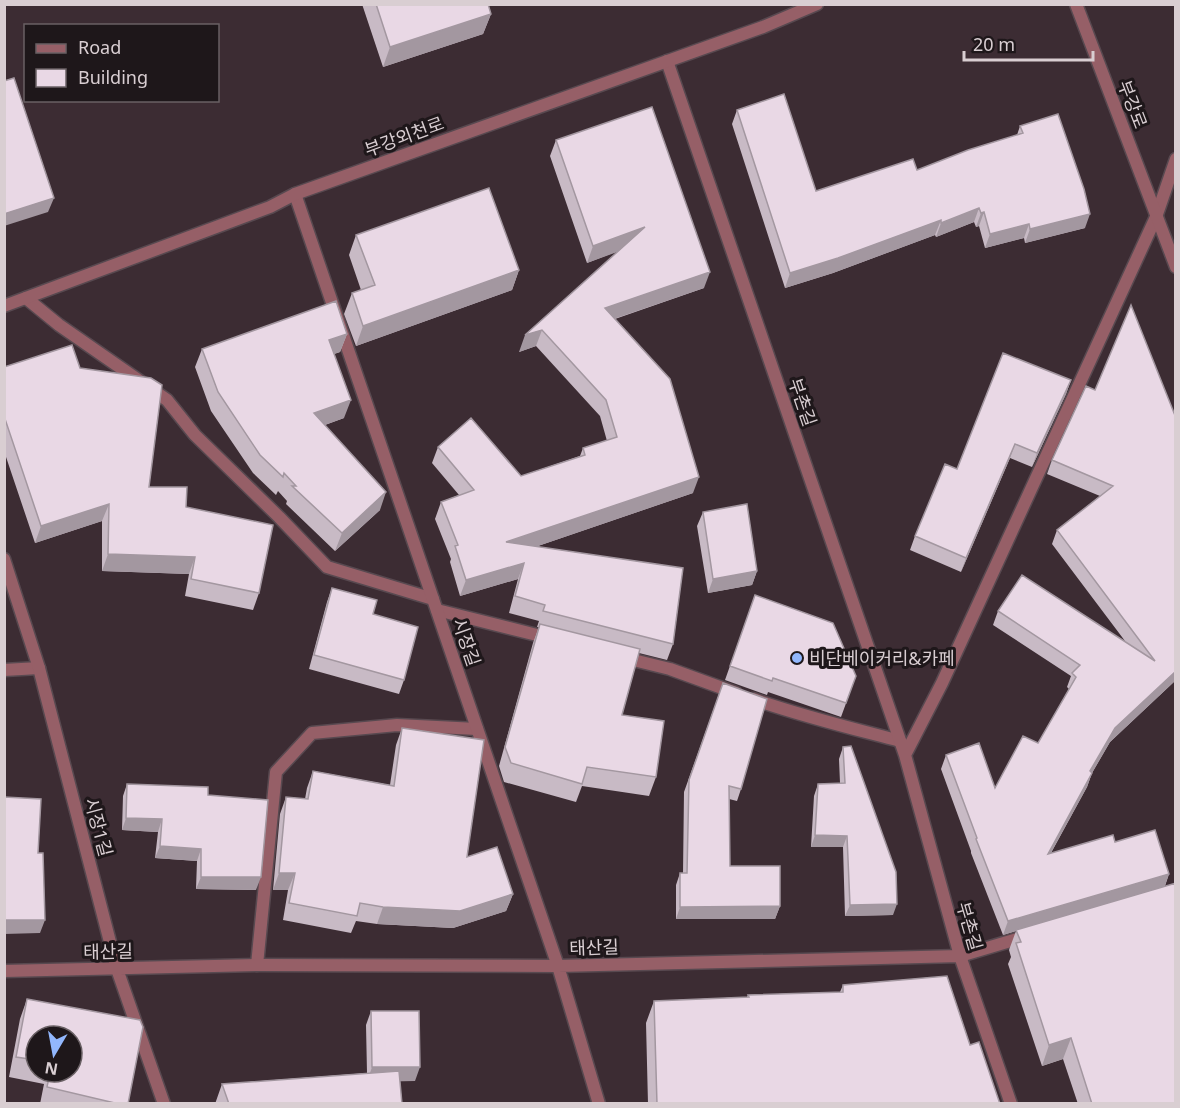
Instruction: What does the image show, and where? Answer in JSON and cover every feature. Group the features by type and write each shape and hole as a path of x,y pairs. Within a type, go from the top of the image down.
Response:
{"street":[{"name":"부강외천로","path":"4,306 270,207 295,194 763,27 817,4"},
{"name":"부강로","path":"1076,4 1176,267"},
{"name":"부촌길","path":"667,61 905,755 960,956 1011,1104"},
{"path":"905,755 942,683 1156,217 1176,159"},
{"name":"시장길","path":"295,194 558,966 599,1104"},
{"path":"26,298 59,325 167,400 195,435 327,567 435,604 566,643"},
{"name":"시장1길","path":"4,559 39,668 117,969 164,1104"},
{"path":"612,655 670,669 776,707 900,741"},
{"path":"4,670 39,668"},
{"path":"257,965 276,772 312,733 397,725 477,729"},
{"name":"태산길","path":"4,971 257,965 558,966 960,956 1039,932"}],"building":[{"path":"376,4 488,4 491,14 390,47"},
{"path":"14,78 54,198 4,214 4,81"},
{"path":"784,94 816,191 913,159 917,170 968,150 1023,133 1020,126 1058,114 1084,189 1090,214 1030,229 1029,224 990,234 984,212 981,213 979,208 941,223 941,220 790,273 737,110"},
{"path":"652,107 710,272 605,308 670,379 699,477 506,542 683,568 673,644 543,611 545,605 515,596 524,563 466,580 455,546 458,545 441,502 474,490 438,447 471,418 521,476 585,455 583,448 617,437 606,400 542,330 525,335 645,227 593,246 556,140"},
{"path":"489,188 519,270 363,326 352,293 375,285 356,235"},
{"path":"336,301 347,334 329,340 351,400 314,413 386,492 342,533 292,486 296,486 284,473 283,477 260,455 218,392 202,349"},
{"path":"1131,305 1176,418 1176,671 1115,728 1090,771 1092,773 1048,854 1113,835 1115,842 1155,830 1169,874 1008,921 946,755 979,743 995,788 1023,736 1038,743 1076,677 1072,673 1080,665 998,611 1022,575 1155,661 1057,530 1113,486 1052,460 1086,386 1095,390"},
{"path":"72,345 80,368 151,378 162,385 149,487 187,487 186,507 273,525 259,593 191,579 195,557 108,554 109,504 41,526 4,416 4,367"},
{"path":"1003,353 1071,380 1037,453 1015,444 966,558 915,536 945,464 957,469"},
{"path":"747,504 757,571 713,579 703,512"},
{"path":"332,588 377,600 373,614 418,627 404,680 314,655"},
{"path":"755,595 833,623 856,676 846,703 730,666"},
{"path":"540,624 640,649 622,715 664,721 656,777 587,767 582,784 511,763 505,747"},
{"path":"723,683 767,699 741,789 729,786 730,866 780,866 780,906 680,907 680,873 687,873 689,780"},
{"path":"402,728 484,740 467,857 497,847 513,894 460,911 383,907 360,903 357,916 289,903 295,873 279,873 286,797 308,799 313,771 394,786"},
{"path":"851,746 896,872 897,904 850,905 847,836 815,835 818,784 845,783 843,747"},
{"path":"127,784 208,787 208,795 268,800 261,877 201,877 201,849 160,846 162,819 126,818"},
{"path":"4,797 41,799 38,853 43,853 45,920 4,920"},
{"path":"1176,883 1176,1104 1092,1104 1071,1038 1049,1045 1016,943 1021,942 1016,930"},
{"path":"947,976 970,1045 979,1042 1000,1104 657,1104 654,1001 843,992 843,985"},
{"path":"27,999 140,1020 143,1027 128,1104 119,1104 47,1087 48,1084 84,1084 84,1024 24,1024 24,1058 16,1057"},
{"path":"371,1011 419,1011 420,1067 372,1067"},
{"path":"399,1071 402,1104 229,1104 222,1084"}],"place":[{"name":"비단베이커리&카페","path":"797,658"}]}
